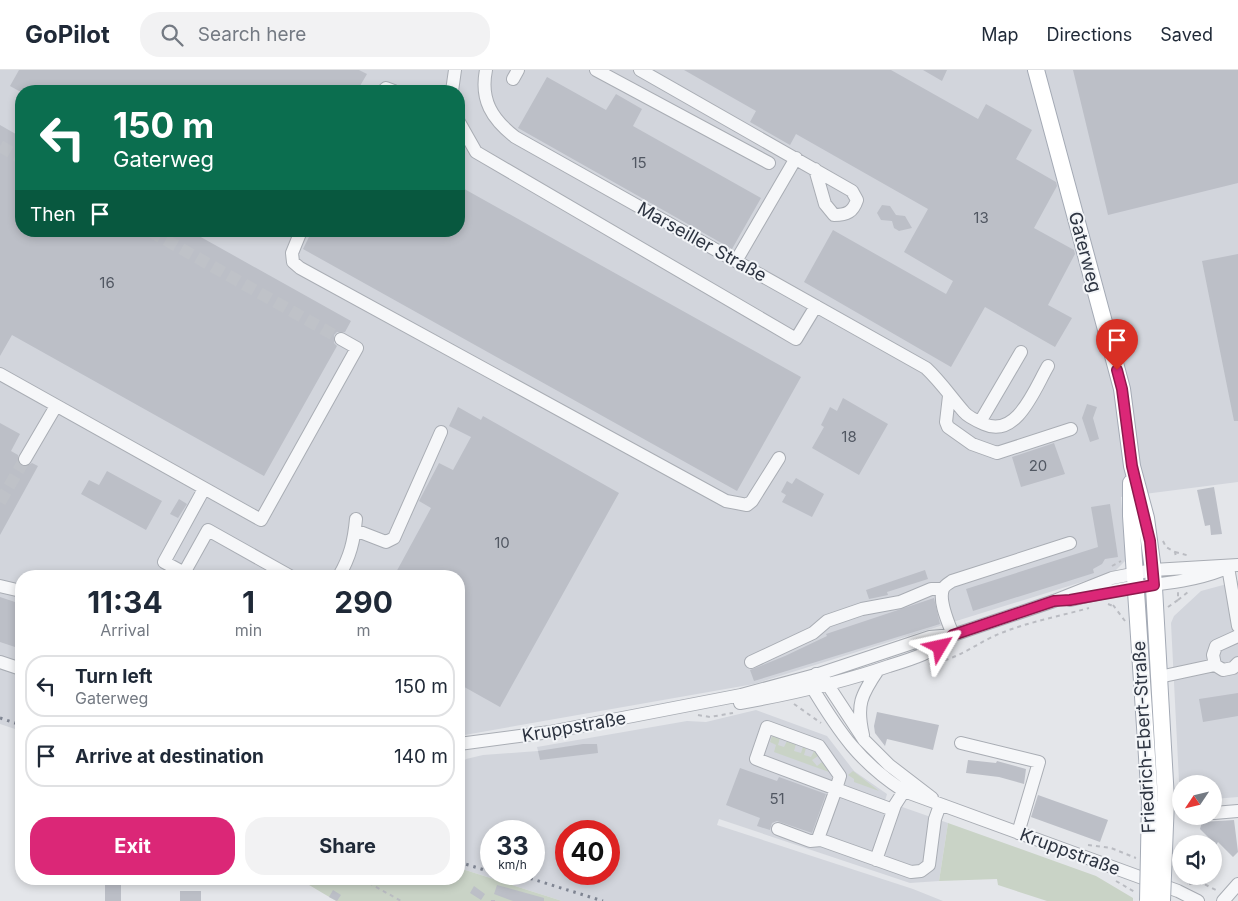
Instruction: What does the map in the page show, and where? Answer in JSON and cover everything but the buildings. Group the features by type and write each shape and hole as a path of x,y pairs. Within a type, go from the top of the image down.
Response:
{"main road":[{"name":"Gaterweg","path":"1036,70 1122,389 1132,466 1146,518 1153,577"},
{"name":"Gaterweg","path":"1132,466 1131,516 1136,580"},
{"name":"Friedrich-Ebert-Straße","path":"1153,577 1166,800 1162,901"},
{"name":"Friedrich-Ebert-Straße","path":"1136,580 1150,802 1148,901"}],"street":[{"path":"453,85 455,70"},
{"name":"Marseiller Straße","path":"486,70 484,81 486,104 502,127 515,137 926,368 937,378 949,396 965,414 980,422"},
{"path":"596,70 769,162"},
{"path":"640,70 816,169"},
{"path":"465,134 476,152 796,339 816,306"},
{"path":"736,261 796,158"},
{"path":"298,237 292,252 293,262 300,268 726,501 747,505 752,501 779,458"},
{"path":"0,374 261,520 357,348 341,339"},
{"path":"1021,352 980,422 998,428 1014,421 1048,366"},
{"path":"949,396 946,422 948,427 972,444 997,453 1071,429"},
{"path":"25,459 56,406"},
{"path":"342,570 350,557 356,524 386,542 394,538 441,432"},
{"path":"178,570 164,562 204,489"},
{"path":"189,570 208,530 279,570"},
{"path":"751,662 813,633 827,621 862,609 900,602 932,589 942,589 952,582 1070,543"},
{"path":"813,689 818,674 930,637 953,635 1054,601 1070,600 1136,580 1153,577 1205,577 1233,566 1238,626"},
{"path":"0,586 15,590"},
{"path":"942,589 943,603 953,635"},
{"path":"813,689 878,670 940,647 953,635"},
{"path":"1238,636 1216,646 1213,655 1216,665 1223,670 1233,668 1238,663"},
{"path":"0,662 15,667"},
{"path":"1159,677 1216,665"},
{"path":"864,740 859,714 860,701 878,670"},
{"name":"Kruppstraße","path":"465,743 550,732 741,695 818,674 829,685 851,723 864,740 889,765 940,805"},
{"name":"Kruppstraße","path":"689,705 710,708 813,689 841,735 856,753 873,770 904,791 1178,891 1198,901"},
{"path":"821,840 819,836 836,789 840,776 819,746 767,727 756,759 836,789 893,810"},
{"path":"961,743 1038,762 1018,833"},
{"path":"876,860 893,810 904,791"},
{"path":"778,829 810,841 821,840 912,872 926,869 929,865 935,819 940,805"},
{"path":"1222,812 1238,811"},
{"path":"1223,901 1238,884"}],"path":[{"path":"1104,604 1113,606"},
{"path":"928,664 942,662 1006,632 1095,607"},
{"path":"802,708 816,719"},
{"path":"373,885 401,901"},
{"path":"491,901 499,901"}],"shaded area":[{"path":"0,70 1238,70 1238,482 1121,497 1126,560 1114,572 754,684 465,735 465,570 15,570 15,729 0,724"},
{"path":"1238,581 1238,797 1222,798 1222,775 1179,775 1171,623 1174,616 1201,591"},
{"path":"756,710 827,736 854,771 887,794 885,801 948,823 939,881 910,883 719,819 717,825 913,889 943,901 562,901 512,885 545,885 545,820 480,820 480,875 465,870 465,760 483,755 538,751 537,747 687,721 706,722"},
{"path":"772,736 780,738 778,745 784,747 787,741 796,744 794,751 801,753 803,747 806,748 804,755 811,757 814,751 818,756 812,760 817,766 822,762 829,772 774,752 776,745 770,742"},
{"path":"853,771 879,791 854,782 854,779 848,775"},
{"path":"948,823 1096,876 1133,898 1133,901 1047,901 998,885 997,879 939,881"},
{"path":"465,870 480,875 480,885 512,885 562,901 336,901 309,885 465,885"}],"tunnel":[{"path":"0,146 15,155"},
{"path":"161,237 341,339"},
{"path":"0,502 25,459"}],"railway":[{"path":"0,718 15,723"},
{"path":"465,864 480,869"},
{"path":"545,883 603,901"}],"route":[{"path":"940,647 953,635 1054,601 1070,600 1154,585 1150,541 1132,466 1122,389 1117,370"}]}
